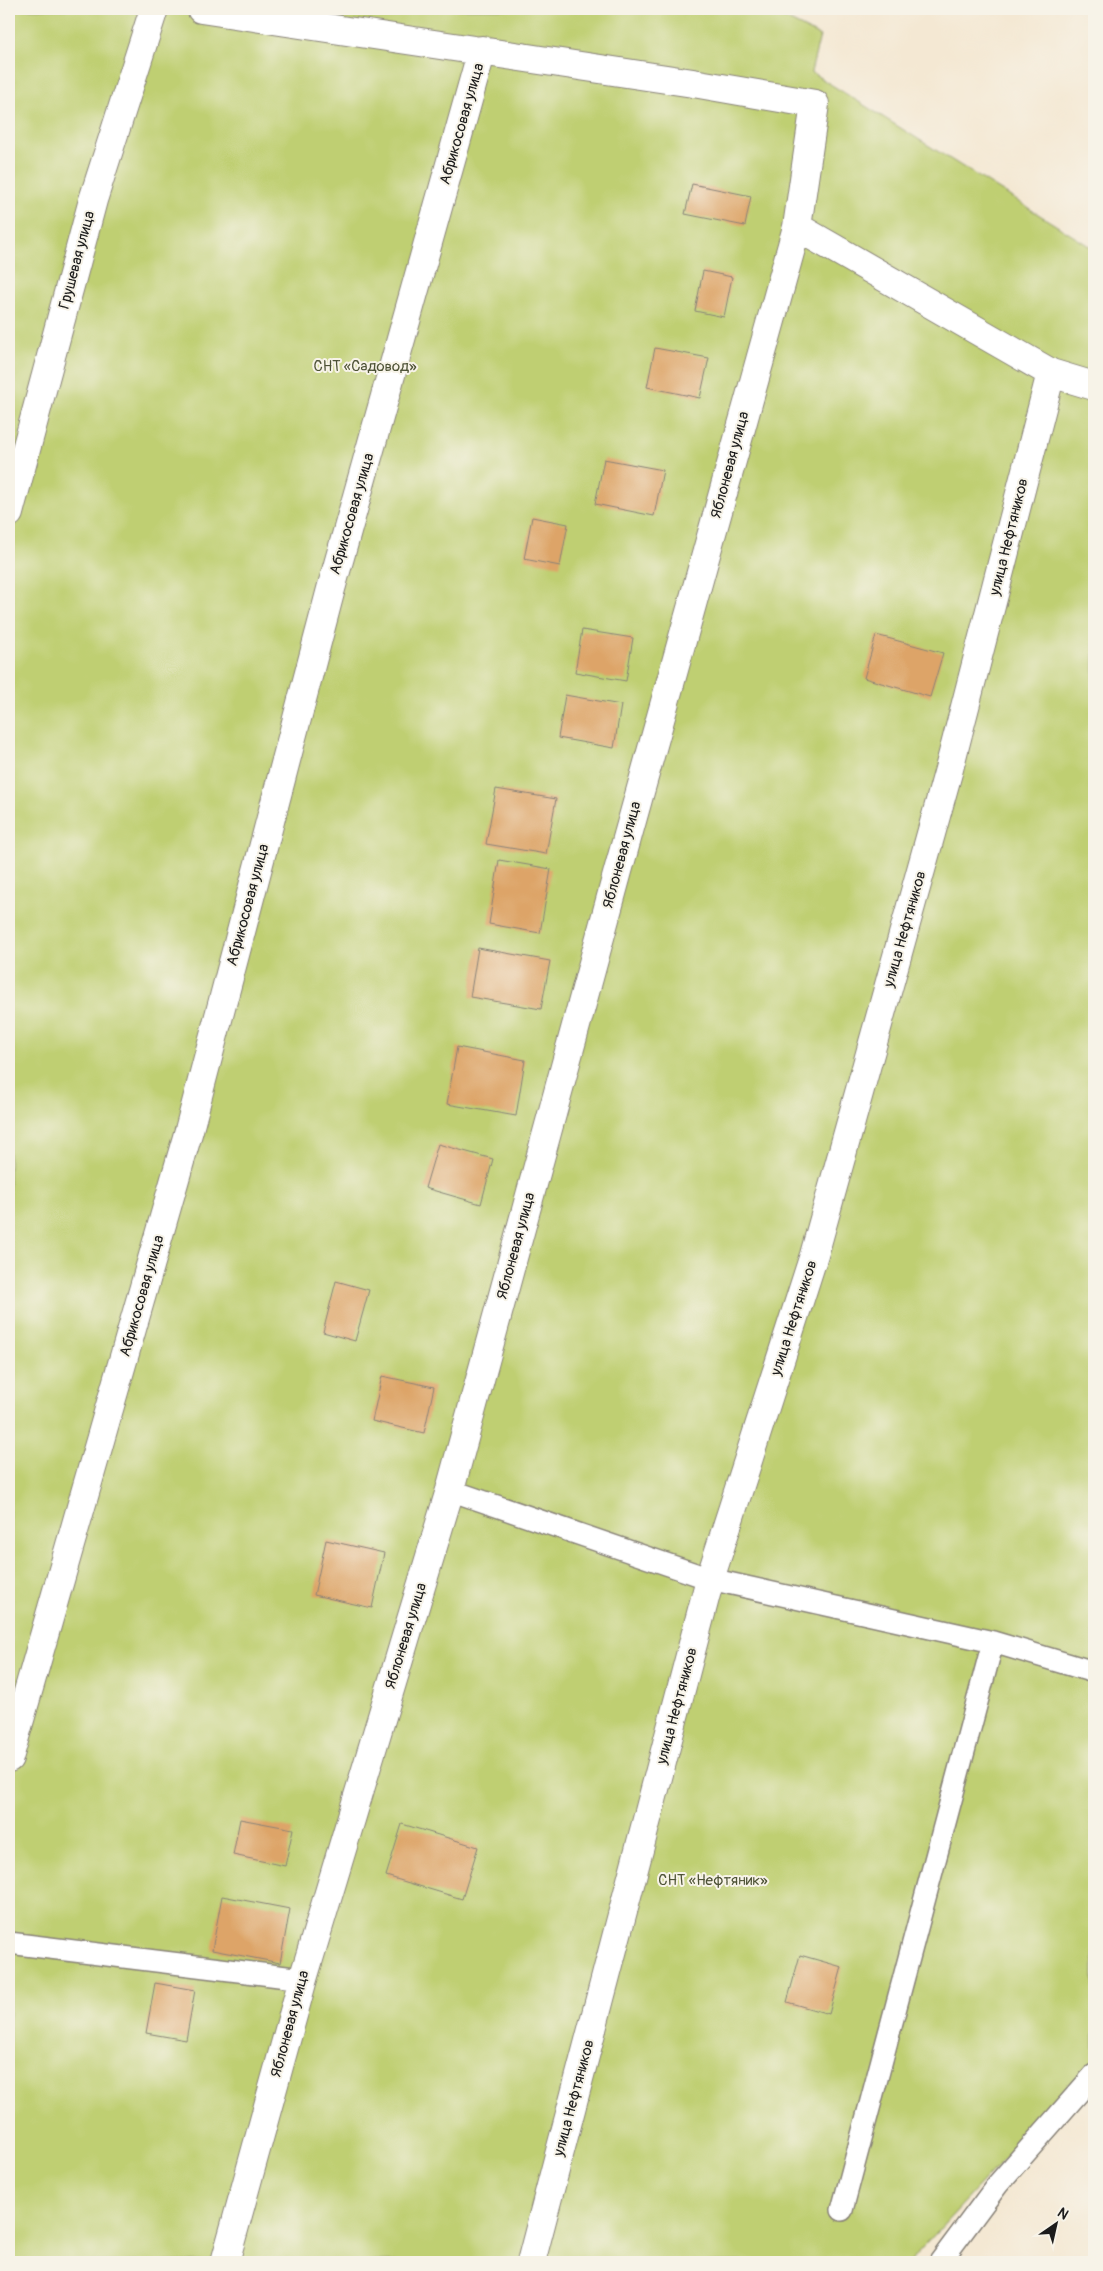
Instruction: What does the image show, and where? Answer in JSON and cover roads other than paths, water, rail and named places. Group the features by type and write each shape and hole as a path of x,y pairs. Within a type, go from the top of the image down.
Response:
{"street":[{"name":"Грушевая улица","path":"9,513 93,200 154,9"},
{"path":"201,9 482,50"},
{"name":"Яблоневая улица","path":"225,2262 302,1979 450,1490 620,862 797,227 815,104 693,82 482,50"},
{"name":"Абрикосовая улица","path":"9,1758 189,1130 329,598 482,50"},
{"path":"797,227 1051,373 1094,386"},
{"name":"улица Нефтяников","path":"531,2262 710,1579 814,1254 949,769 1051,373"}],"lane":[{"path":"450,1490 710,1579 993,1642 1094,1672"},
{"path":"842,2210 993,1642"},
{"path":"9,1943 302,1979"},
{"path":"940,2262 998,2184 1094,2075"}],"park label":[{"name":"СНТ «Садовод»","path":"365,366"},
{"name":"СНТ «Нефтяник»","path":"713,1880"}]}
